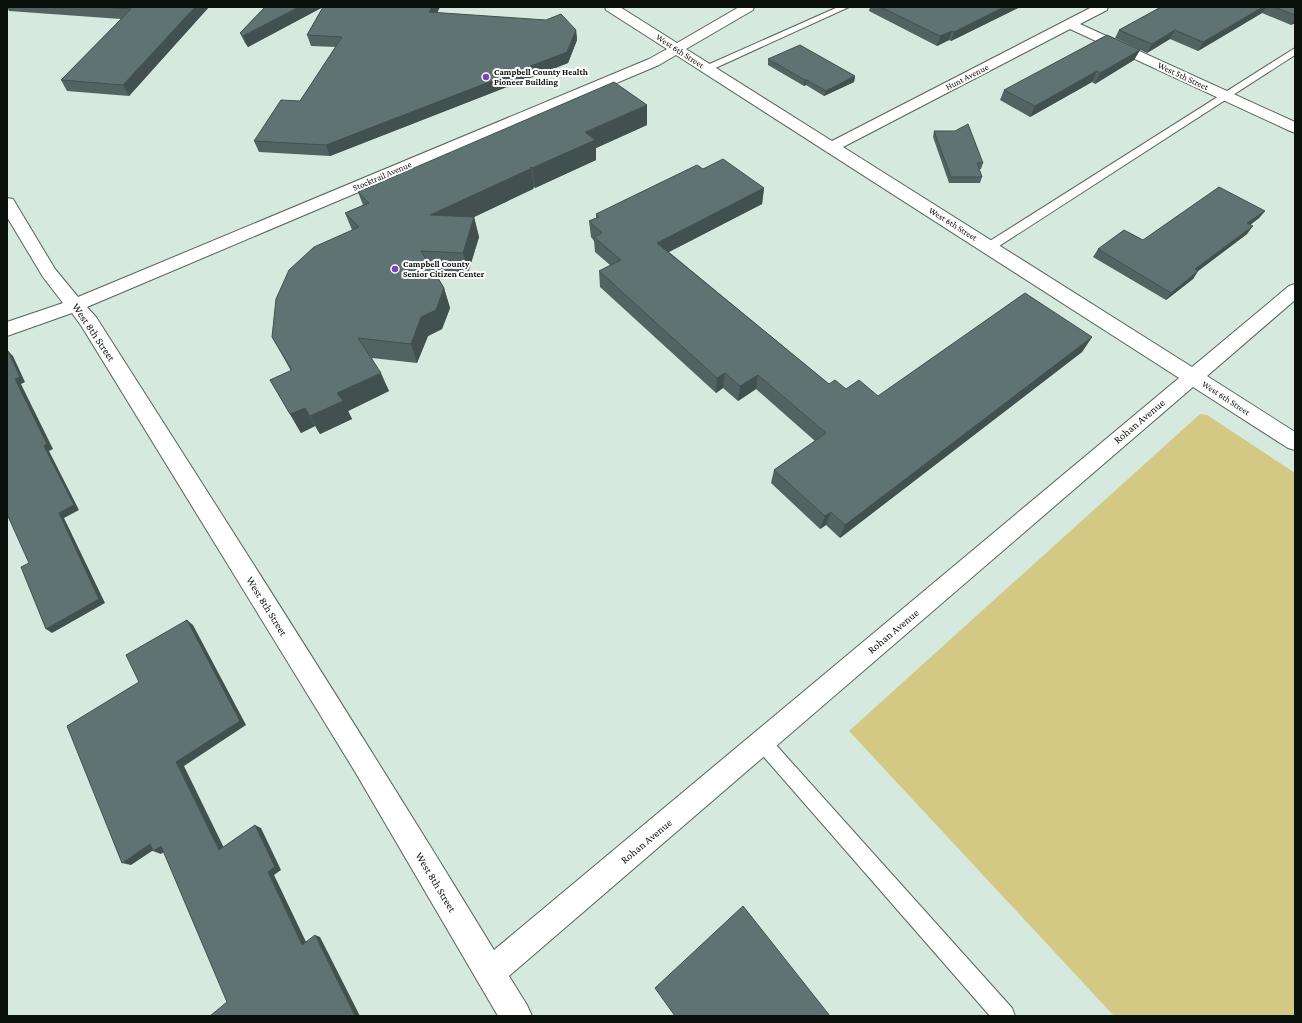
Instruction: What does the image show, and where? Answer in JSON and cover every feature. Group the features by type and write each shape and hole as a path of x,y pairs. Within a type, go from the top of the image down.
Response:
{"street":[{"name":"West 6th Street","path":"611,7 1295,442"},
{"name":"Stocktrail Avenue","path":"7,329 76,305 654,62 748,7"},
{"name":"Hunt Avenue","path":"832,147 1102,7"},
{"name":"West 5th Street","path":"1070,24 1295,128"},
{"name":"West 8th Street","path":"7,203 49,273 90,322 219,528 363,761 516,1016"},
{"name":"Rohan Avenue","path":"490,973 1295,290"}],"lane":[{"path":"708,68 845,7"},
{"path":"989,247 1224,95 1295,51"},
{"path":"762,742 1004,1016"}],"shaded area":[{"path":"1200,414 1207,415 1295,473 1295,1016 1114,1016 849,731"}],"building":[{"path":"100,7 195,7 123,85 61,80 131,9"},
{"path":"265,7 299,7 243,36 240,33"},
{"path":"323,7 432,7 429,12 546,20 561,14 576,30 567,52 326,145 254,141 281,100 300,101 342,37 307,35"},
{"path":"881,7 1004,7 954,32 952,31 940,36"},
{"path":"1161,7 1263,7 1203,42 1175,30 1152,44 1119,30"},
{"path":"1274,7 1295,7 1295,15"},
{"path":"1107,35 1140,50 1100,73 1097,71 1035,106 1004,90"},
{"path":"800,45 855,76 826,91 768,59"},
{"name":"Campbell County Senior Citizen Center","path":"614,82 647,105 585,132 595,140 532,168 531,167 530,169 430,215 474,217 463,253 421,251 444,288 436,310 421,317 411,344 358,338 381,373 337,393 343,401 310,416 305,408 290,414 270,380 292,370 272,337 276,299 289,270 314,247 359,227 345,213 369,203 358,192"},
{"path":"968,124 983,163 977,163 982,177 951,177 934,131 955,131"},
{"path":"723,159 764,188 657,243 829,384 835,380 846,389 859,380 878,396 1025,293 1092,337 845,525 831,512 825,516 774,470 826,433 758,375 740,386 725,373 717,378 599,271 621,260 594,237 602,233 589,221 599,217 596,214 697,165 703,169"},
{"path":"1219,187 1265,211 1247,223 1253,226 1195,269 1198,271 1171,293 1098,249 1124,230 1143,240"},
{"path":"7,351 20,377 15,379 47,444 44,446 74,505 59,513 99,599 46,629 21,567 29,563 7,514"},
{"path":"187,620 240,721 176,762 219,850 255,825 275,867 268,872 302,945 315,935 355,1016 210,1016 227,1002 161,846 153,851 150,844 122,863 67,726 139,682 126,655"},
{"path":"743,906 830,1016 675,1016 655,988"}],"place":[{"name":"Campbell County Health Pioneer Building","path":"486,77"},
{"name":"Campbell County Senior Citizen Center","path":"395,269"}]}
